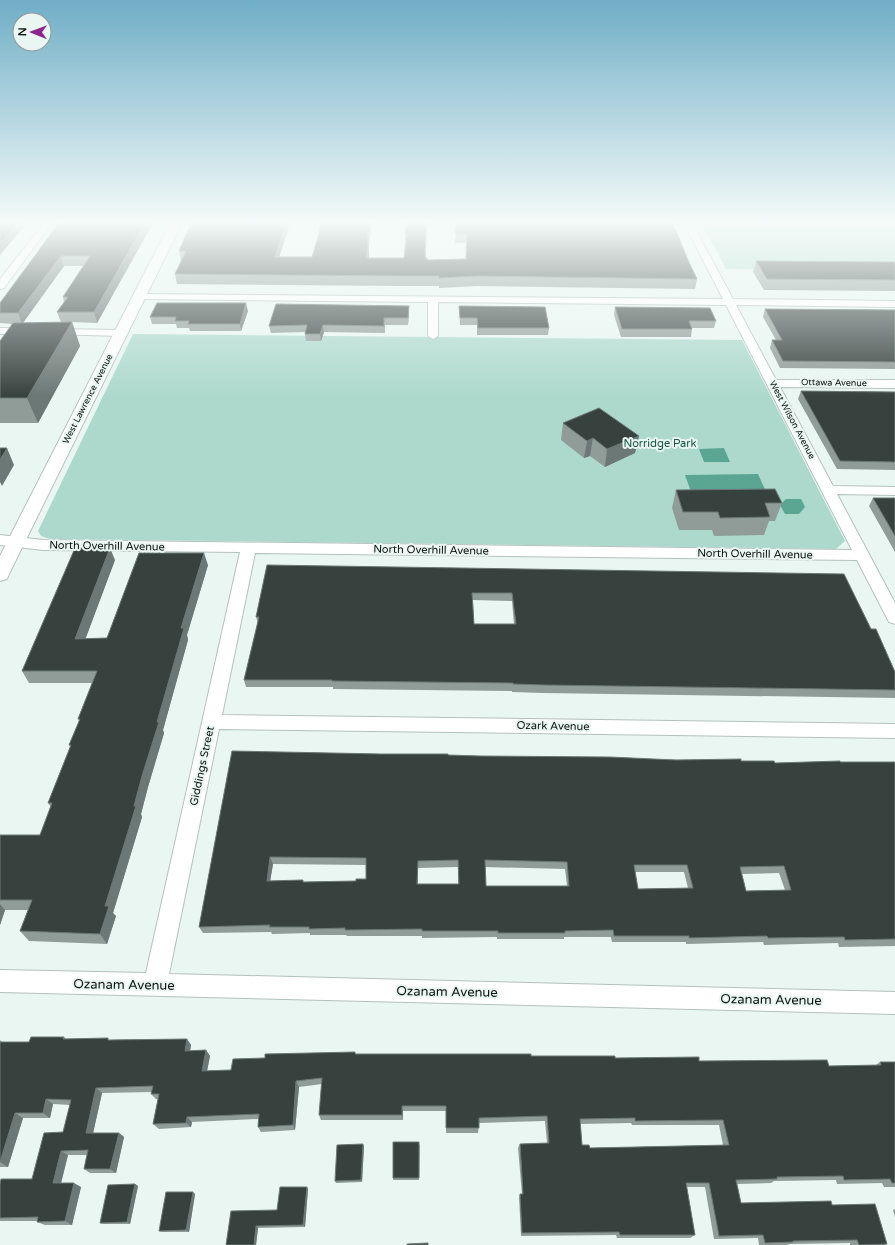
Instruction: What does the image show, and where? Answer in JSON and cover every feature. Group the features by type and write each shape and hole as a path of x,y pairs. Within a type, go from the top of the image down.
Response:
{"main road":[{"name":"West Lawrence Avenue","path":"0,574 8,541 122,333 147,281"}],"street":[{"name":"West Wilson Avenue","path":"719,281 895,618"},
{"path":"140,296 895,304"},
{"path":"433,299 433,336"},
{"path":"0,331 122,333"},
{"name":"Ottawa Avenue","path":"772,383 895,384"},
{"path":"828,490 895,491"},
{"name":"North Overhill Avenue","path":"8,541 43,545 862,556"},
{"name":"Giddings Street","path":"155,985 249,547"},
{"name":"Ozark Avenue","path":"212,722 895,731"},
{"name":"Ozanam Avenue","path":"0,982 895,1003"}],"green space":[{"name":"Norridge Park","path":"133,334 742,340 845,541 836,549 50,539 41,536 38,531"}],"shaded area":[{"path":"724,448 730,462 704,462 699,449"},
{"path":"758,474 768,496 693,497 685,475"},
{"path":"786,499 801,499 805,507 799,514 785,514 780,505"}],"building":[{"path":"16,281 42,281 18,313 0,313 0,303"},
{"path":"73,281 112,281 94,312 57,312 68,297 63,297"},
{"path":"157,303 246,303 240,324 188,324 189,321 175,321 176,317 150,317"},
{"path":"276,304 409,306 408,318 384,318 384,326 323,325 320,334 305,334 307,325 269,326"},
{"path":"459,306 545,307 549,328 478,328 477,318 460,318"},
{"path":"615,307 710,308 716,321 689,321 692,329 622,329"},
{"path":"765,309 895,310 895,362 783,361 772,340 782,340"},
{"path":"72,322 27,398 0,398 0,341 13,323"},
{"path":"801,391 895,392 895,462 840,461"},
{"path":"599,408 639,436 607,449 593,438 587,441 563,423"},
{"path":"0,448 7,448 0,460"},
{"path":"775,489 782,503 765,503 770,517 720,518 718,512 683,512 676,490"},
{"path":"873,498 895,498 895,536"},
{"path":"75,548 110,548 75,639 107,638 139,553 204,553 181,628 184,628 157,722 159,722 142,776 134,806 136,806 105,906 109,906 100,934 20,931 32,900 0,900 0,835 40,835 52,803 48,803 71,745 69,745 80,719 78,719 97,671 22,671"},
{"path":"267,565 844,574 871,629 876,629 895,672 895,690 544,685 513,683 332,680 244,680 259,617 256,617","holes":["472,593 512,593 516,624 474,624"]},
{"path":"232,751 610,757 676,760 741,759 741,761 774,761 775,763 840,761 895,762 895,939 845,940 844,937 768,938 767,936 689,938 689,936 614,936 613,930 565,931 565,933 498,933 498,931 422,931 422,929 309,929 309,927 269,927 270,925 199,927","holes":["270,857 366,858 366,879 356,879 356,881 267,881","458,860 459,884 417,884 418,861","485,860 567,862 569,886 486,886","634,865 687,865 693,888 638,889","784,866 791,890 746,891 740,867"]},
{"path":"31,1037 64,1037 63,1039 108,1038 108,1040 187,1039 185,1051 206,1050 202,1071 231,1070 233,1059 265,1058 265,1054 355,1052 355,1054 531,1054 531,1056 615,1056 615,1058 699,1057 699,1061 827,1060 829,1066 881,1065 880,1062 895,1062 895,1183 892,1183 890,1179 844,1180 843,1176 777,1177 777,1179 736,1180 741,1203 831,1201 832,1205 875,1204 887,1244 859,1245 857,1240 765,1243 763,1235 719,1236 709,1183 686,1183 695,1235 620,1235 619,1232 522,1233 520,1194 523,1194 520,1144 549,1143 547,1116 479,1118 479,1128 446,1128 446,1106 402,1106 402,1115 319,1115 322,1078 296,1081 293,1125 258,1127 259,1114 187,1117 186,1123 153,1124 159,1094 151,1094 153,1086 96,1088 86,1133 119,1133 110,1169 84,1169 88,1150 61,1151 53,1183 74,1183 65,1221 37,1222 38,1217 0,1218 1,1179 32,1179 44,1133 63,1132 71,1100 46,1099 43,1113 15,1113 0,1162 0,1042 29,1042","holes":["635,1118 635,1121 723,1120 729,1145 590,1148 589,1145 582,1145 580,1119"]},
{"path":"393,1142 419,1142 419,1178 393,1178"},
{"path":"363,1144 361,1180 335,1181 337,1145"},
{"path":"135,1184 127,1222 100,1223 108,1185"},
{"path":"280,1187 307,1187 303,1225 256,1226 254,1245 226,1245 231,1211 277,1210"},
{"path":"166,1192 193,1192 186,1230 159,1231"},
{"path":"428,1243 428,1245 407,1245 407,1244"}]}
